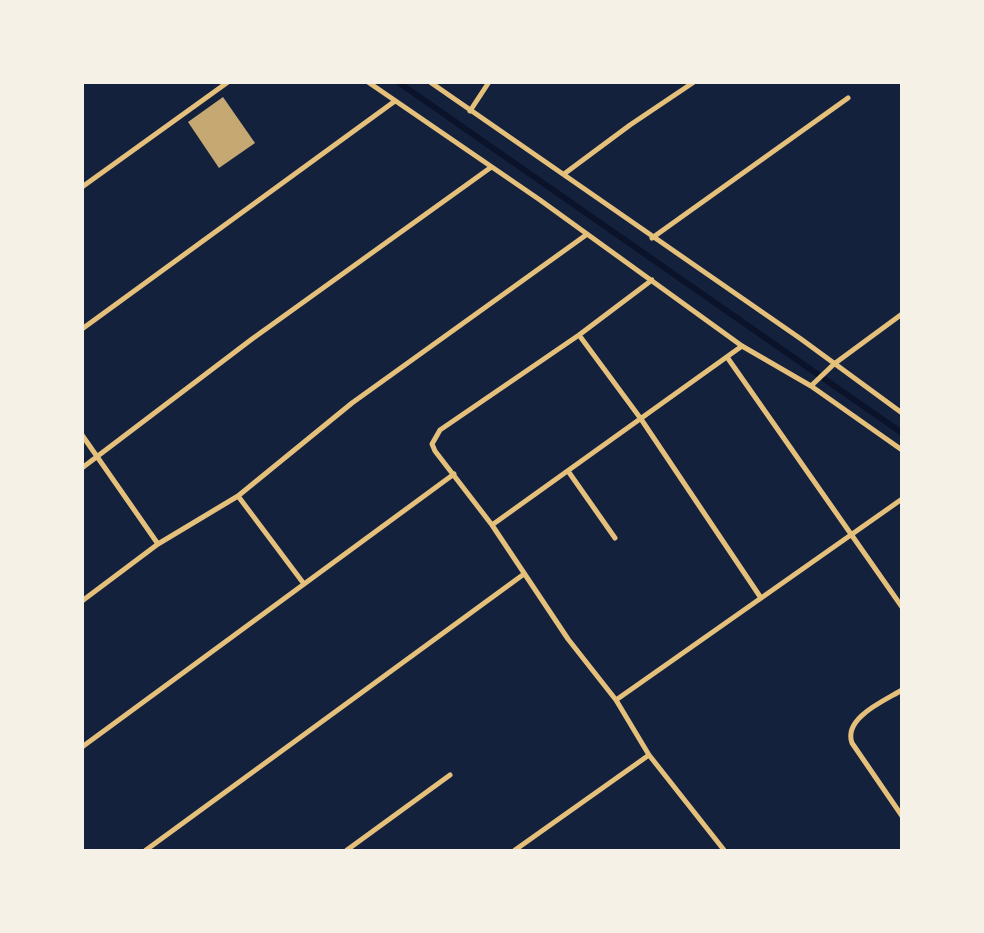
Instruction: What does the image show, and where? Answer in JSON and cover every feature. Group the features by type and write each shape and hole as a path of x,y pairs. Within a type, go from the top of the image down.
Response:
{"street":[{"path":"82,187 228,82"},
{"path":"368,82 652,280 742,346 811,386 902,450"},
{"path":"430,82 564,174 902,413"},
{"path":"470,111 489,82"},
{"path":"564,174 630,125 694,82"},
{"path":"652,238 848,98"},
{"path":"82,329 395,101"},
{"path":"82,468 252,339 490,168"},
{"path":"82,601 158,544 238,496 352,403 586,235"},
{"path":"652,280 579,335 440,430 432,444 435,451 492,524 568,639 616,700 649,755 722,848 714,850"},
{"path":"811,386 834,364 902,314"},
{"path":"579,335 641,419 761,598"},
{"path":"492,524 742,346"},
{"path":"727,357 902,607"},
{"path":"82,435 158,544"},
{"path":"568,471 615,538"},
{"path":"82,747 454,474"},
{"path":"238,496 304,584"},
{"path":"616,700 902,499"},
{"path":"146,850 524,574"},
{"path":"902,690 859,719 851,727 849,736 902,816"},
{"path":"515,850 649,755"},
{"path":"347,850 450,775"}],"building":[{"path":"223,97 255,143 219,168 188,122"}],"waterway":[{"path":"398,82 902,433"}]}
